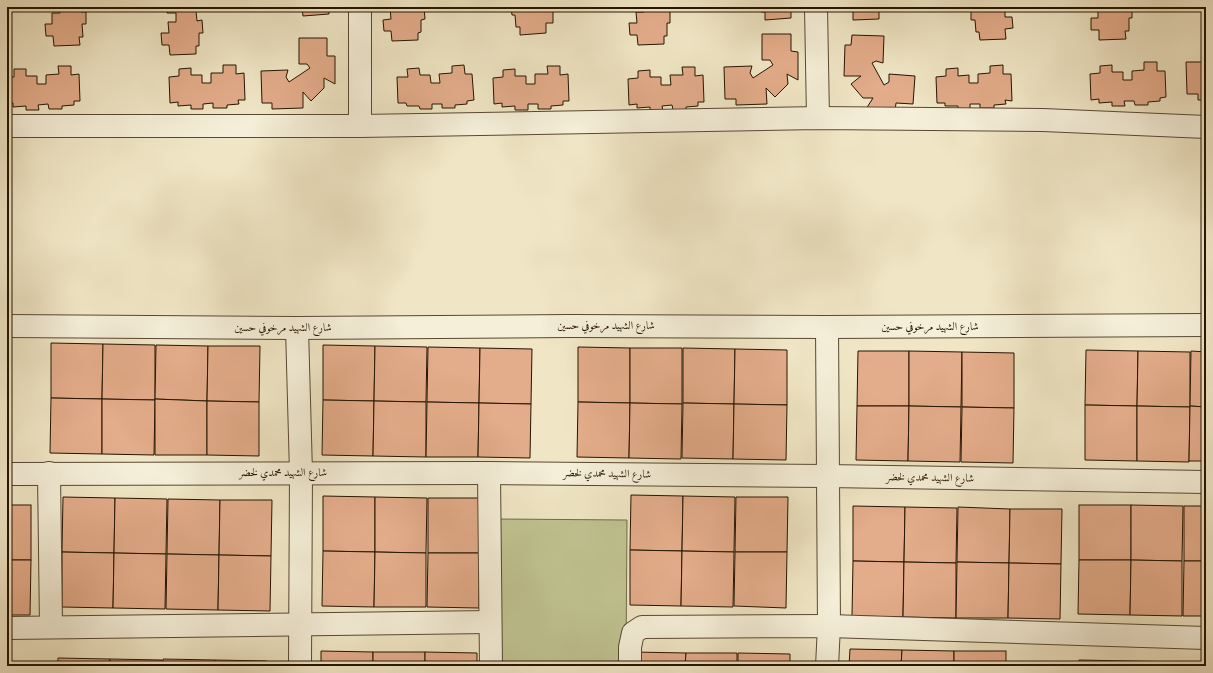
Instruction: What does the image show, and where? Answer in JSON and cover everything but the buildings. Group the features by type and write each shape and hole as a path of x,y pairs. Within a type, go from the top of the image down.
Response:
{"street":[{"path":"360,7 360,126"},
{"path":"816,7 818,118"},
{"path":"7,126 360,126 818,118 1043,120 1206,127"},
{"name":"شارع الشهيد مرخوفي حسين","path":"7,326 297,328 1206,325"},
{"path":"827,327 829,626 827,666"},
{"path":"297,328 301,473 300,666"},
{"path":"49,473 52,627"},
{"path":"489,473 490,622 492,646 491,666"},
{"name":"شارع الشهيد محمدي لخضر","path":"7,474 489,473 827,476 1206,482"},
{"path":"7,628 490,622"},
{"path":"630,666 630,647 633,633 642,627 829,626 1206,638"}],"green space":[{"path":"499,519 627,520 626,666 499,666"}]}
